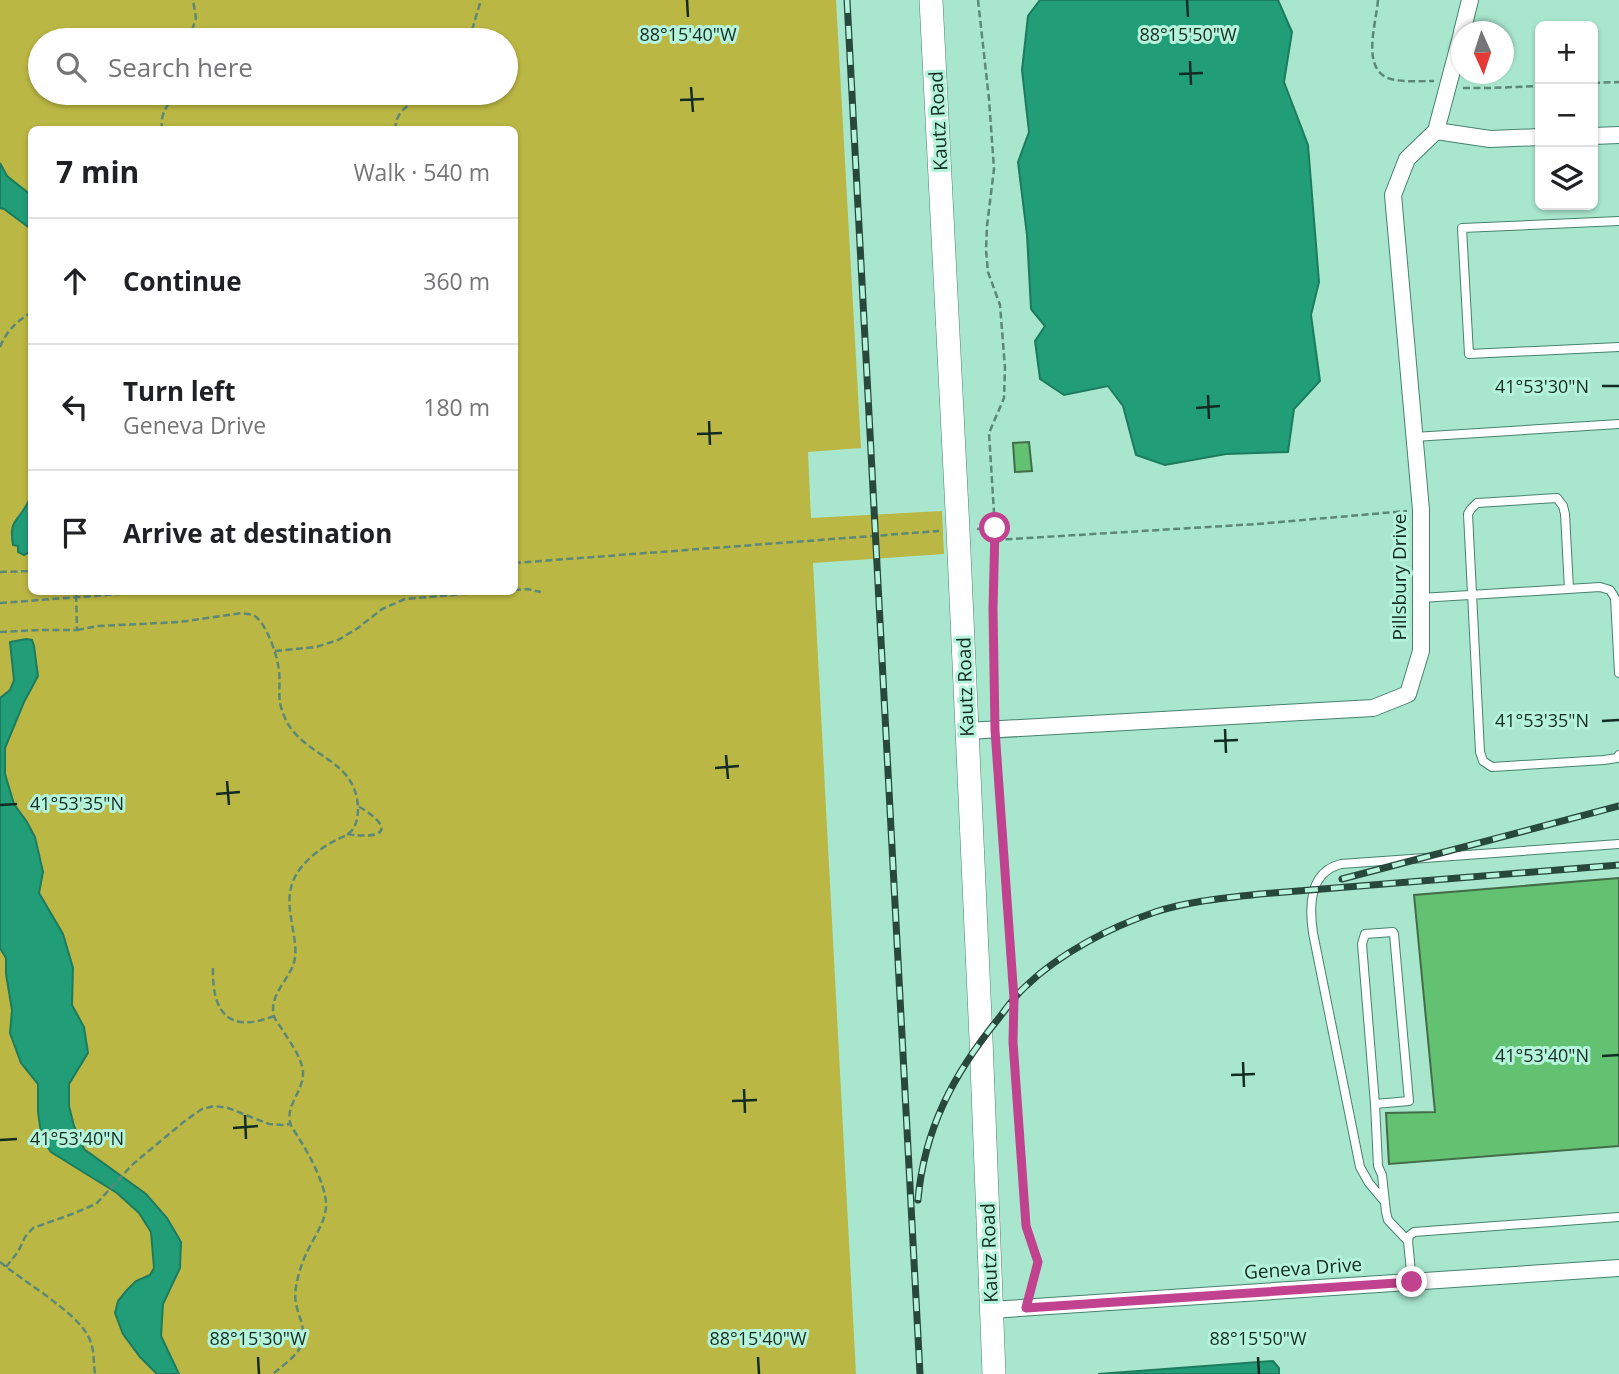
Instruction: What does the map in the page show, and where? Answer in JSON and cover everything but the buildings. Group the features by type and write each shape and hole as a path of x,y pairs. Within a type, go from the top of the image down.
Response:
{"street":[{"name":"Kautz Road","path":"932,0 981,1039 994,1374"},
{"path":"1465,21 1470,0"},
{"path":"1451,73 1436,131 1490,139 1535,137"},
{"name":"Pillsbury Drive","path":"967,731 1373,708 1408,694 1421,652 1420,510 1393,195 1406,159 1436,131"},
{"path":"1598,135 1619,135"},
{"name":"Geneva Drive","path":"991,1310 1619,1268"}],"lane":[{"path":"1619,221 1462,228 1469,354 1619,347"},
{"path":"1414,437 1619,424"},
{"path":"1569,589 1565,514 1557,498 1477,503 1471,509 1468,514 1480,752 1483,761 1492,766 1604,760 1617,758 1619,755"},
{"path":"1421,598 1600,587 1610,590 1615,598 1619,673"},
{"path":"1385,1202 1360,1167 1313,933 1311,902 1320,876 1331,867 1352,863 1619,844"},
{"path":"1375,1104 1409,1101 1393,932 1365,934 1362,944 1378,1166 1382,1175 1388,1220 1408,1241"},
{"path":"1412,1282 1408,1241 1409,1236 1415,1232 1619,1217"}],"path":[{"path":"192,28 195,18 193,0"},
{"path":"473,28 481,0"},
{"path":"978,0 994,169 986,250 988,272 1000,306 1005,368 1004,398 989,433 995,528 995,730 1014,999 1013,1042 1026,1226 1038,1262 1026,1308"},
{"path":"1378,0 1372,61 1378,73 1386,78 1449,81 1464,88 1535,86"},
{"path":"1598,83 1619,82"},
{"path":"162,126 162,113 168,105"},
{"path":"395,126 398,115 409,105"},
{"path":"0,347 15,323 28,315"},
{"path":"995,540 1245,525 1420,510"},
{"path":"518,563 995,528"},
{"path":"0,572 28,571"},
{"path":"518,590 541,592"},
{"path":"0,603 104,595"},
{"path":"274,651 316,647 338,640 382,609 405,599 453,595"},
{"path":"76,597 77,630"},
{"path":"0,632 77,630 98,626 180,622 242,613 253,615 260,621 274,651 279,671 279,703 285,719 295,734 308,746 345,772 354,790 358,806 353,829 324,847 303,866 293,880 290,917 295,959 274,1005 274,1016 299,1056 303,1071 303,1082 289,1113 290,1124 311,1159 327,1204 296,1287 295,1302 303,1327 302,1340 295,1355 273,1374"},
{"path":"347,834 375,836 382,828 373,815 358,806"},
{"path":"213,968 212,986 223,1013 231,1020 251,1023 274,1016"},
{"path":"6,1267 33,1228 96,1204 126,1171 202,1109 214,1106 228,1108 269,1124 290,1124"},
{"path":"0,1262 77,1321 94,1350 95,1374"}],"shaded area":[{"path":"0,0 836,0 861,448 808,452 811,518 942,511 944,554 813,563 856,1374 0,1374"},
{"path":"1040,0 1278,0 1292,32 1284,82 1308,145 1319,282 1311,315 1320,381 1294,409 1288,452 1226,454 1165,465 1136,455 1123,406 1108,386 1064,395 1040,379 1035,341 1045,326 1031,309 1027,235 1018,162 1029,132 1022,70 1028,16"},
{"path":"0,163 7,176 28,193 28,227 0,208"},
{"path":"28,502 28,553 24,555 18,552 18,546 13,545 14,523"},
{"path":"32,640 34,646 38,676 5,748 5,774 14,804 35,837 43,872 39,893 63,934 73,968 72,1005 84,1027 88,1053 69,1084 69,1106 84,1149 146,1194 167,1218 181,1242 180,1268 163,1304 161,1336 179,1374 157,1374 123,1334 115,1313 118,1301 127,1290 136,1281 150,1275 154,1268 151,1232 139,1213 117,1193 51,1152 42,1140 38,1084 21,1063 10,1033 12,1010 6,958 0,948 0,698 10,690 14,680 10,642"},
{"path":"1273,1361 1279,1368 1279,1374 1098,1374"}],"railway":[{"path":"847,0 920,1374"},
{"path":"1342,879 1619,806"},
{"path":"918,1200 921,1174 934,1126 968,1060 1008,1005 1026,986 1070,952 1104,933 1155,912 1220,899 1619,865"}],"route":[{"path":"995,528 995,730 1014,999 1013,1042 1026,1226 1038,1262 1026,1308 1412,1282"}]}
